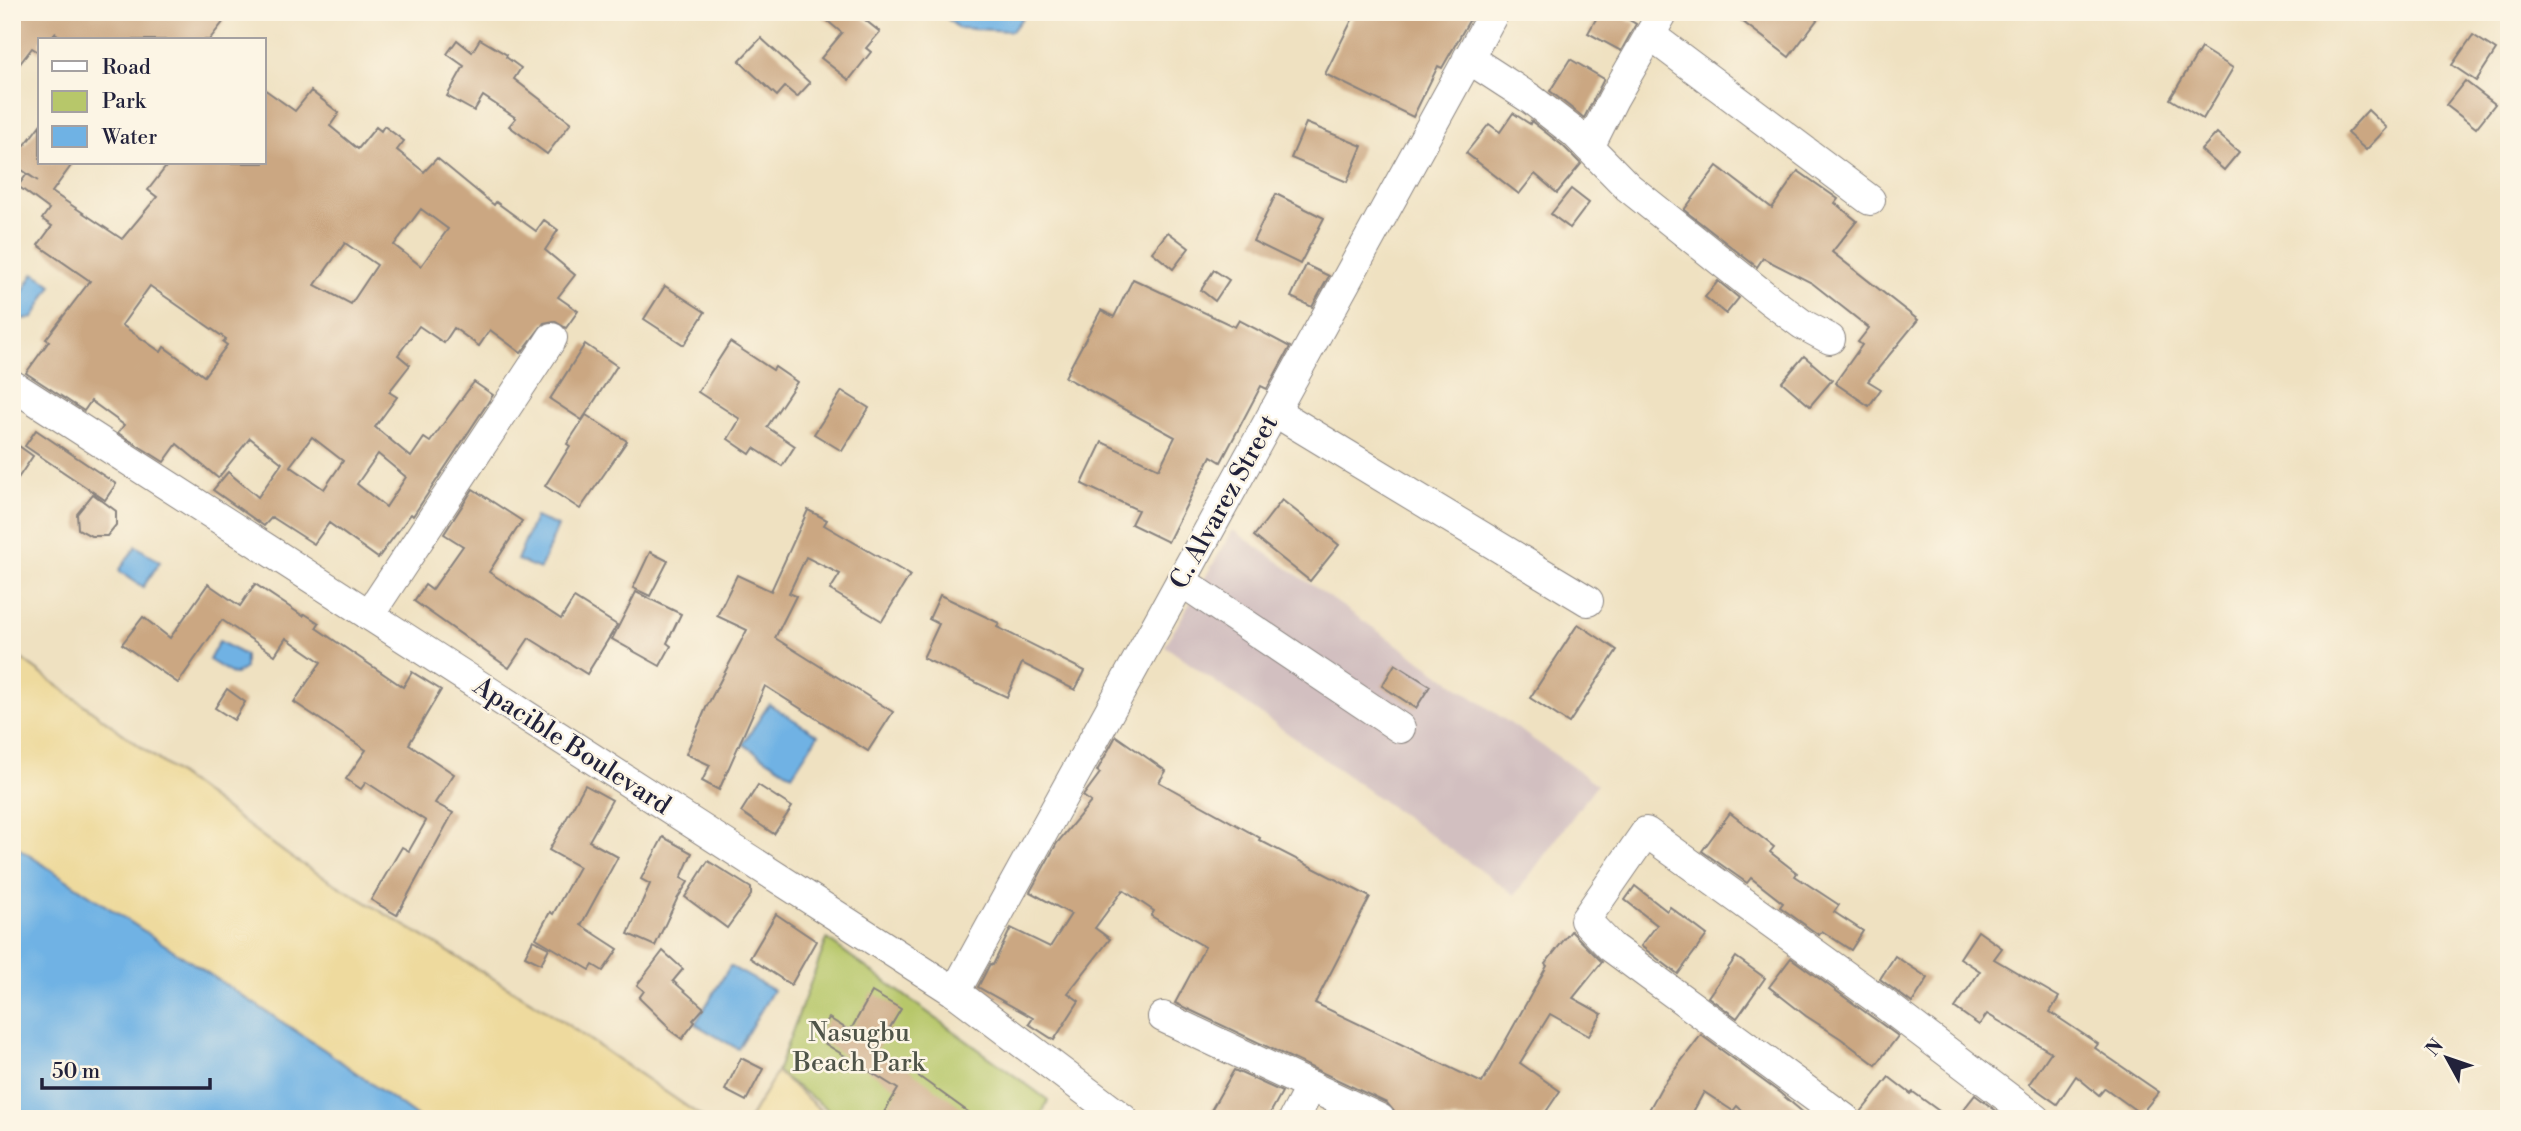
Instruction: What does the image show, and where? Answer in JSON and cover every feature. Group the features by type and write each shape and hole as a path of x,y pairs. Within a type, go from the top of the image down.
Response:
{"street":[{"name":"C. Alvarez Street","path":"955,992 1491,13"},
{"path":"1589,147 1656,24 1870,200"},
{"path":"1468,58 1531,99 1575,133 1628,187 1802,324 1829,339"},
{"path":"369,615 552,338"},
{"name":"Apacible Boulevard","path":"12,385 955,992 1123,1119"},
{"path":"1275,411 1588,601"},
{"path":"1181,581 1400,728"},
{"path":"1845,1119 1611,947 1585,920 1646,832 1883,1003 2036,1119"},
{"path":"1163,1017 1380,1119"},
{"path":"1294,1119 1311,1086"}],"shaded area":[{"path":"1233,530 1597,784 1515,895 1165,646"}],"green space":[{"name":"Nasugbu Beach Park","path":"827,939 1048,1100 1040,1119 841,1119 777,1072"}],"sand":[{"path":"12,652 292,858 546,1010 705,1119 420,1119 326,1051 12,844"},
{"path":"777,1072 831,1119 749,1119"}],"water":[{"path":"940,12 1027,12 1012,31 958,28"},
{"path":"34,273 52,285 33,318 19,319 13,307"},
{"path":"535,517 558,526 540,569 517,560"},
{"path":"136,546 160,562 143,587 119,571"},
{"path":"219,641 245,655 245,668 234,675 209,660"},
{"path":"769,704 818,735 792,775 743,744"},
{"path":"12,844 326,1051 420,1119 12,1119"},
{"path":"730,966 773,990 738,1049 695,1024"}],"building":[{"path":"19,12 213,12 224,21 211,38 62,38 55,33 51,38 38,38 38,52 32,48 12,74 12,22"},
{"path":"817,12 855,12 880,32 866,48 871,52 849,80 821,58 842,33"},
{"path":"1356,12 1474,12 1442,68 1438,66 1413,117 1325,74"},
{"path":"1600,12 1615,12 1636,24 1621,51 1588,33"},
{"path":"1730,12 1823,12 1789,57"},
{"path":"2473,35 2496,50 2476,81 2452,65"},
{"path":"761,38 810,83 797,97 785,87 777,96 739,61"},
{"path":"480,39 507,55 506,57 521,68 514,79 571,123 547,154 509,126 516,118 483,96 474,111 447,96 464,66 447,54 457,40 472,52"},
{"path":"2201,48 2233,68 2203,119 2170,99"},
{"path":"1570,59 1604,79 1584,118 1550,91"},
{"path":"2465,81 2495,104 2476,128 2446,105"},
{"path":"266,90 295,111 311,91 339,113 330,126 358,149 376,127 381,131 384,126 404,141 397,150 424,172 437,158 494,205 496,202 536,231 544,220 558,230 545,250 575,275 558,297 578,311 566,328 554,321 544,323 521,353 490,330 479,346 454,328 444,343 419,326 398,355 410,365 389,392 397,397 375,427 411,457 424,438 430,442 474,382 493,395 413,516 411,514 378,558 329,523 314,544 272,517 264,526 213,490 228,472 258,497 282,463 250,438 218,478 177,444 164,462 118,433 124,425 91,401 84,411 26,373 49,341 46,339 90,281 38,245 52,226 42,219 49,209 18,186 27,174 38,181 12,163 12,136 25,145 38,128 38,164 72,164 52,192 122,239 157,197 148,190 168,164 266,164","holes":["421,209 448,229 421,266 394,245","345,243 377,265 351,304 315,285","150,286 226,339 223,342 227,345 204,376 164,347 161,352 122,325","312,437 343,461 324,489 290,466","378,454 406,477 386,507 357,484"]},
{"path":"2368,110 2387,128 2366,150 2347,133"},
{"path":"1513,113 1530,124 1531,121 1581,164 1557,193 1535,174 1519,194 1466,153 1489,124 1500,132"},
{"path":"1306,123 1362,146 1347,182 1291,158"},
{"path":"2217,133 2239,152 2224,170 2201,150"},
{"path":"1717,166 1772,208 1798,171 1838,199 1835,203 1857,221 1832,252 1918,320 1868,381 1881,389 1869,406 1835,383 1862,345 1858,342 1869,328 1812,283 1763,258 1757,267 1684,210"},
{"path":"1571,189 1589,203 1570,228 1551,214"},
{"path":"1276,194 1324,218 1300,264 1253,241"},
{"path":"1168,232 1189,248 1173,269 1152,252"},
{"path":"1306,265 1329,276 1312,307 1291,297"},
{"path":"1214,270 1229,280 1215,301 1201,290"},
{"path":"1133,279 1235,327 1239,320 1290,347 1267,389 1261,386 1221,462 1211,456 1168,542 1131,524 1138,510 1082,484 1102,442 1159,469 1175,437 1065,377 1101,310 1114,317"},
{"path":"1718,281 1739,298 1726,314 1705,297"},
{"path":"665,286 705,312 684,345 644,319"},
{"path":"730,342 797,382 767,427 795,446 782,466 754,448 750,454 728,439 740,419 698,392"},
{"path":"585,344 617,366 582,420 550,399"},
{"path":"1804,356 1832,380 1810,406 1782,382"},
{"path":"842,391 869,408 842,451 814,434"},
{"path":"586,415 627,441 580,509 545,486"},
{"path":"36,430 116,484 105,500 25,446"},
{"path":"12,441 33,456 12,487"},
{"path":"473,489 522,521 489,572 561,619 574,598 617,625 587,674 529,638 509,668 414,601 425,585 432,590 463,546 444,534"},
{"path":"93,494 116,511 116,525 107,536 91,536 78,529 77,514"},
{"path":"1282,500 1339,545 1310,581 1254,536"},
{"path":"808,510 827,520 824,525 910,575 882,621 830,590 840,574 806,557 789,593 796,596 775,638 893,712 868,751 765,686 719,790 702,781 710,765 686,754 706,708 747,630 717,616 737,575 771,591"},
{"path":"650,552 668,561 650,596 633,588"},
{"path":"208,584 240,606 255,584 303,616 305,614 319,623 316,628 403,687 412,672 441,690 409,744 454,774 435,803 453,813 397,915 371,900 402,847 409,851 426,821 366,782 361,789 346,779 366,750 294,702 321,662 286,638 275,655 222,620 178,683 122,644 143,617 170,638"},
{"path":"636,592 681,614 667,643 671,646 660,666 612,639"},
{"path":"940,595 999,623 997,627 1085,671 1075,690 1022,663 1007,697 923,658 939,624 929,619"},
{"path":"1578,624 1617,650 1569,723 1530,698"},
{"path":"1395,664 1430,686 1416,708 1382,686"},
{"path":"227,689 245,702 234,720 215,708"},
{"path":"1116,736 1166,771 1159,782 1260,838 1259,840 1370,897 1315,1003 1482,1083 1547,966 1545,964 1571,931 1602,962 1573,998 1602,1014 1589,1036 1550,1014 1520,1063 1560,1091 1541,1119 1406,1119 1396,1114 1387,1103 1175,1003 1205,947 1151,916 1154,911 1123,890 1095,928 1110,939 1068,993 1079,1001 1054,1040 1029,1024 1033,1018 978,987 990,964 993,965 1011,928 1050,947 1071,914 1030,892 1057,843 1091,802 1083,796 1100,773 1097,771"},
{"path":"585,785 612,800 589,841 618,857 581,925 618,949 603,971 593,965 590,970 536,938 550,912 553,914 579,867 549,850"},
{"path":"758,785 792,807 774,834 741,812"},
{"path":"1730,813 1774,847 1770,852 1797,873 1795,876 1839,905 1834,912 1863,931 1851,950 1822,931 1819,935 1780,907 1783,903 1751,878 1747,883 1702,851"},
{"path":"663,837 692,853 681,878 688,882 655,946 628,934 650,884 641,879"},
{"path":"708,861 751,888 751,895 727,928 685,897"},
{"path":"1635,886 1667,911 1670,907 1707,935 1678,974 1641,946 1657,925 1625,900"},
{"path":"776,914 816,941 791,985 750,958"},
{"path":"1978,931 2002,948 1994,959 2059,997 2050,1012 2098,1044 2095,1048 2159,1092 2141,1114 2105,1088 2099,1095 2076,1076 2057,1104 2029,1084 2051,1052 1987,1014 1979,1025 1955,1008 1980,971 1960,958"},
{"path":"533,940 549,948 541,964 525,956"},
{"path":"663,951 683,969 673,981 704,1008 682,1039 668,1029 639,998 644,991 637,985"},
{"path":"1895,956 1928,978 1912,1003 1880,979"},
{"path":"1736,957 1765,978 1737,1018 1708,997"},
{"path":"1791,958 1898,1036 1876,1065 1769,987"},
{"path":"872,992 901,1009 876,1051 910,1070 978,1119 880,1119 898,1089 816,1038 829,1018 850,1031"},
{"path":"1701,1035 1811,1119 1751,1119 1737,1106 1733,1111 1704,1092 1689,1119 1644,1119 1661,1088"},
{"path":"741,1058 763,1069 746,1101 725,1090"},
{"path":"1234,1070 1282,1092 1267,1119 1206,1119"},
{"path":"1889,1077 1950,1119 1862,1119 1861,1112"},
{"path":"1975,1095 2007,1119 1956,1119"}]}
